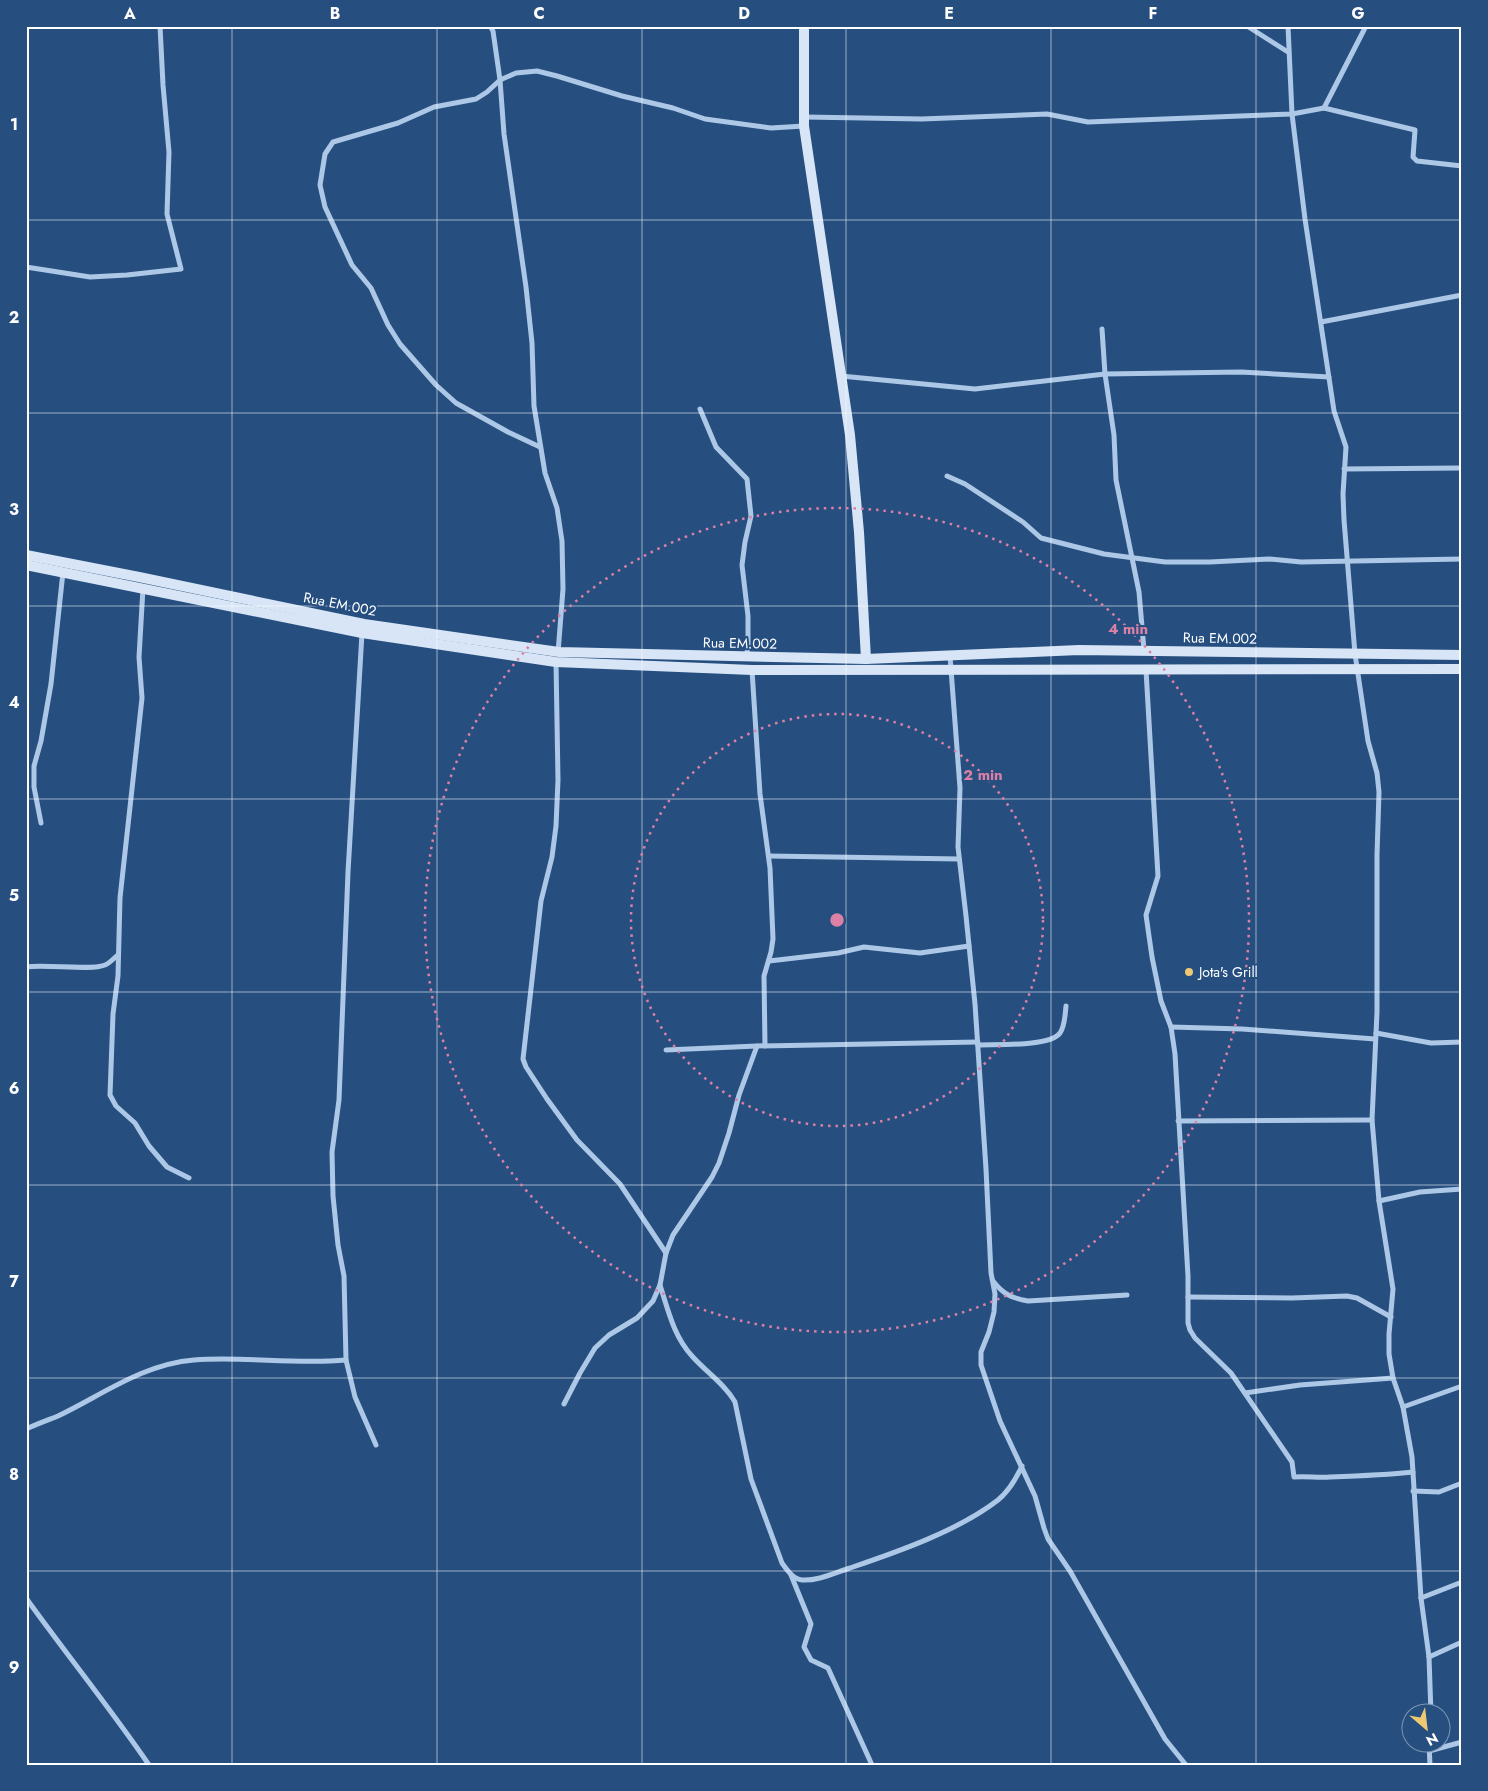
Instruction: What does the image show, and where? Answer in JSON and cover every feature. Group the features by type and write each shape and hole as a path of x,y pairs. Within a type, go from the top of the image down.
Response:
{"street":[{"path":"26,267 90,277 180,269 167,214 169,152 162,78 160,26"},
{"path":"498,26 491,29 500,80 504,134 527,296 532,343 534,406 545,473 557,508 562,541 563,589 558,657 556,826 552,858 540,910 523,1059 526,1067 577,1140 620,1184 666,1253"},
{"path":"804,26 804,121 850,435 859,532 866,659"},
{"path":"1247,26 1288,52"},
{"path":"1288,26 1292,114 1305,220 1334,411 1346,447 1344,520 1355,654 1368,741 1377,773 1379,792 1377,855 1378,960 1372,1120 1380,1201 1393,1289 1389,1344 1393,1378 1403,1407 1412,1456 1421,1598 1429,1657 1431,1704"},
{"path":"1324,108 1366,26"},
{"path":"540,447 508,432 456,403 436,385 400,344 388,325 371,288 352,265 324,207 320,186 325,154 333,142 398,124 434,107 476,99 488,92 500,80 516,73 537,71 622,96 673,108 705,119 770,128 804,121 1047,114 1088,122 1292,114 1324,108 1415,130 1413,157 1417,161 1462,166"},
{"path":"1321,322 1462,295"},
{"path":"1102,329 1105,374 1114,435 1116,480 1131,558 1140,592 1144,651"},
{"path":"841,376 976,389 1105,374 1241,372 1329,378"},
{"path":"700,409 716,447 747,480 751,516 742,565 748,616 748,648 746,657"},
{"path":"1344,470 1462,468"},
{"path":"947,476 965,484 1023,522 1041,538 1104,554 1165,562 1269,559 1301,562 1462,559"},
{"name":"Rua EM.002","path":"26,555 364,624 558,657 866,659 1080,650 1462,655"},
{"name":"Rua EM.002","path":"26,565 362,633 558,657 752,670 1462,670"},
{"path":"40,823 34,787 34,766 41,741 51,684 63,572"},
{"path":"143,588 139,657 142,698 120,898 118,976 113,1014 110,1095 116,1106 135,1123 149,1146 167,1167 189,1178"},
{"path":"362,633 348,872 339,1100 332,1152 333,1196 338,1245 344,1276 346,1360 355,1397 376,1445"},
{"path":"950,656 959,770 958,847 978,1043 992,1280 995,1294 990,1332 981,1352 981,1365 1000,1421 1035,1496 1048,1539 1070,1571 1165,1739 1186,1765"},
{"path":"752,670 760,794 769,856 773,939 764,976 765,1046"},
{"path":"1146,670 1158,876 1146,915 1161,1001 1171,1028 1178,1096 1188,1322 1194,1338 1231,1372 1292,1462 1294,1477 1376,1476 1413,1472"},
{"path":"769,856 959,860"},
{"path":"769,961 838,953 864,947 920,953 969,946"},
{"path":"26,967 57,965 90,967 105,965 118,955"},
{"path":"666,1050 757,1046 1024,1043 1049,1040 1059,1034 1064,1021 1066,1006"},
{"path":"1171,1028 1242,1029 1375,1036 1431,1043 1462,1042"},
{"path":"564,1404 595,1348 608,1335 637,1318 653,1301 660,1285 666,1253 673,1235 712,1177 719,1163 739,1095 757,1046"},
{"path":"1178,1121 1372,1120"},
{"path":"1380,1201 1420,1192 1462,1189"},
{"path":"992,1280 1012,1298 1028,1301 1127,1295"},
{"path":"660,1285 680,1341 692,1356 730,1393 736,1402 751,1479 782,1564 791,1575 811,1624 804,1646 811,1660 828,1668 872,1765"},
{"path":"1188,1296 1292,1298 1347,1296 1357,1298 1392,1317"},
{"path":"26,1429 58,1415 127,1379 158,1368 193,1360 315,1363 346,1360"},
{"path":"1245,1393 1300,1385 1393,1378"},
{"path":"1403,1407 1462,1386"},
{"path":"791,1575 800,1580 815,1579 881,1557 932,1536 972,1517 999,1499 1017,1478 1022,1466"},
{"path":"1413,1491 1439,1492 1462,1482"},
{"path":"1421,1598 1462,1582"},
{"path":"26,1598 57,1642 110,1709 149,1765"},
{"path":"1429,1657 1462,1642"}],"place":[{"name":"Jota's Grill","path":"1189,972"}]}
